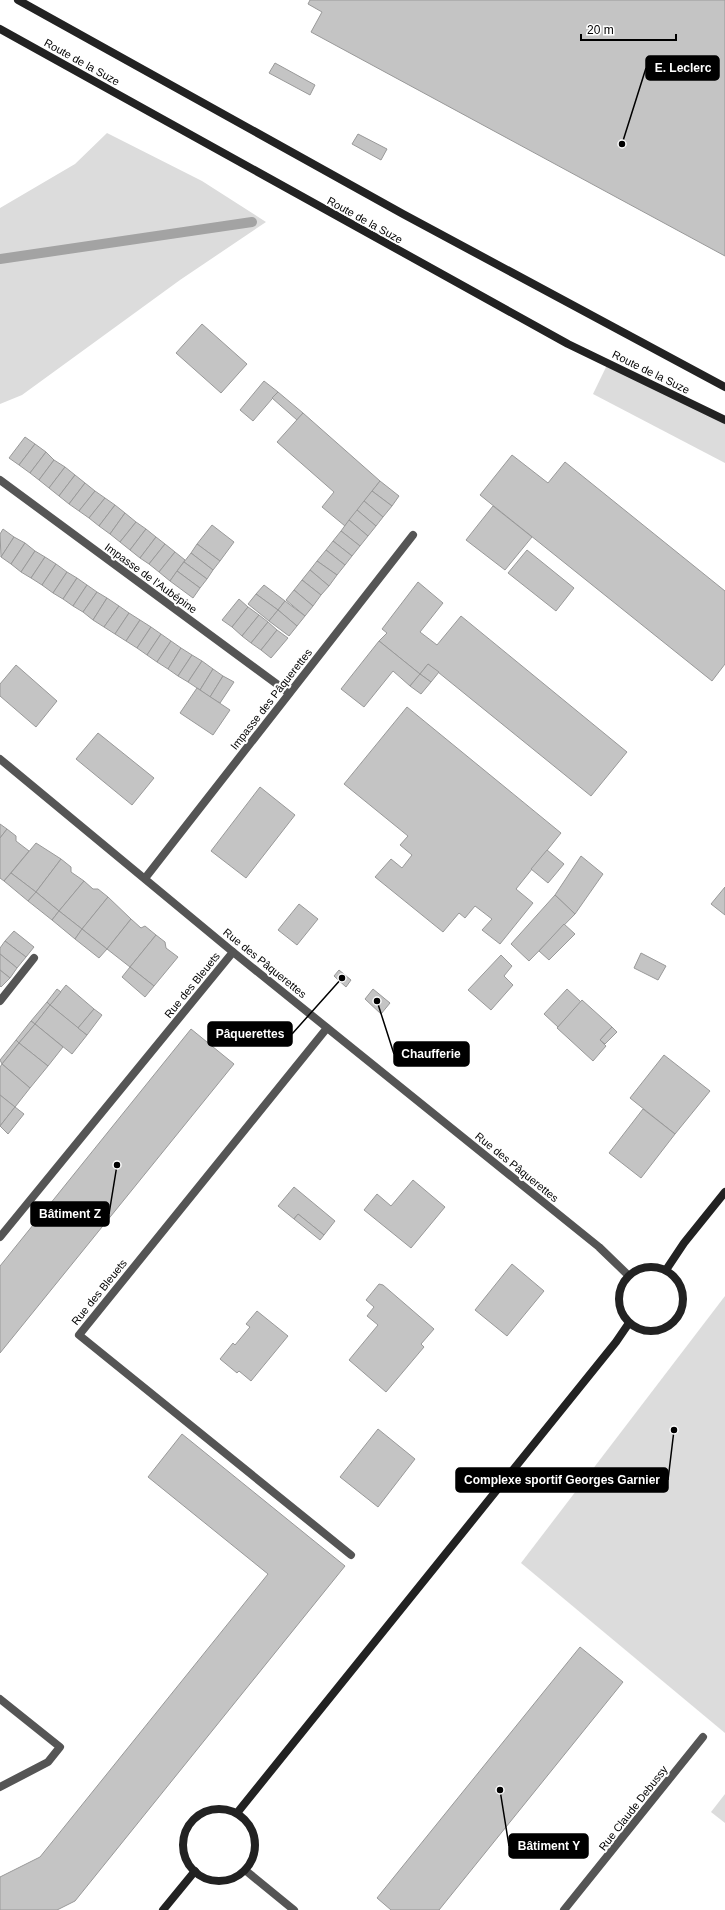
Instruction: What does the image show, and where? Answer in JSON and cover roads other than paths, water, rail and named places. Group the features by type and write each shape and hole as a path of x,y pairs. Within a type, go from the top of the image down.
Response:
{"main road":[{"name":"Route de la Suze","path":"18,0 403,214 725,387"},
{"name":"Route de la Suze","path":"0,29 568,344 725,420"},
{"path":"666,1270 684,1243 725,1192"},
{"path":"647,1266 666,1270 677,1279 682,1292 682,1306 675,1320 670,1325 656,1331 637,1328 629,1323 621,1313 618,1300 620,1287 628,1275 637,1269 647,1266"},
{"path":"237,1813 616,1342 629,1323"},
{"path":"213,1809 237,1813 247,1822 253,1833 255,1843 251,1862 245,1870 236,1877 219,1880 204,1877 195,1871 189,1864 185,1854 184,1844 186,1832 192,1821 213,1809"},
{"path":"163,1910 195,1871"}],"street":[{"name":"Impasse de l'Aubépine","path":"0,480 289,693"},
{"name":"Impasse des Pâquerettes","path":"146,877 413,535"},
{"name":"Rue des Pâquerettes","path":"0,759 146,877 233,952 593,1242 628,1275"},
{"name":"Rue des Bleuets","path":"0,1237 233,952"},
{"path":"0,1001 34,958"},
{"name":"Rue des Bleuets","path":"327,1028 79,1335 351,1555"},
{"path":"0,1699 60,1747 48,1762 0,1787"},
{"name":"Rue Claude Debussy","path":"564,1910 703,1737"},
{"path":"245,1870 294,1910"}],"waterway":[{"path":"0,259 252,222"}],"place":[{"name":"E. Leclerc","path":"622,144"},
{"name":"Pâquerettes","path":"342,978"},
{"name":"Chaufferie","path":"377,1001"},
{"name":"Bâtiment Z","path":"117,1165"},
{"name":"Complexe sportif Georges Garnier","path":"674,1430"},
{"name":"Bâtiment Y","path":"500,1790"}]}
